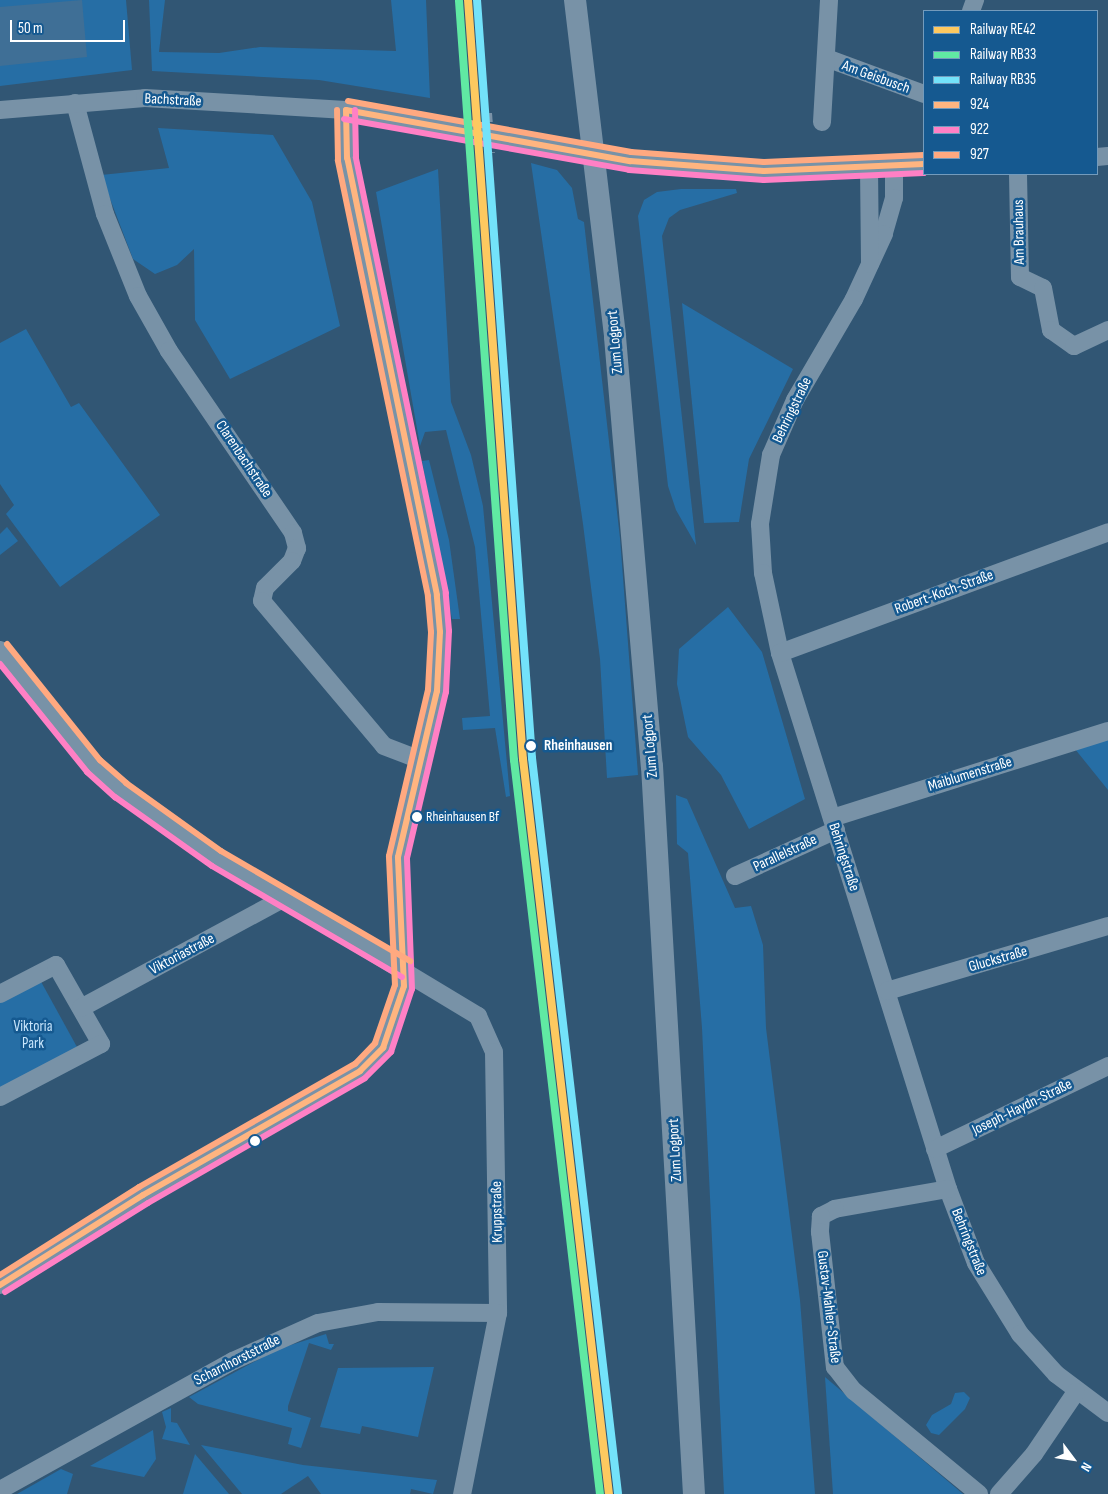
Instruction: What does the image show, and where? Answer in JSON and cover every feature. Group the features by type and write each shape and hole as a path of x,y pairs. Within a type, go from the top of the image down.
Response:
{"main road":[{"name":"Zum Logport","path":"575,0 615,337 652,766 694,1494"}],"street":[{"name":"Am Geisbusch","path":"822,122 828,60 829,0"},
{"name":"Am Geisbusch","path":"828,60 923,94"},
{"name":"Bachstraße","path":"0,110 145,98 346,110 594,155 764,171 923,164"},
{"name":"Clarenbachstraße","path":"75,103 105,214 138,296 169,351 293,533 297,548 292,561 265,588 262,601 384,746 420,760"},
{"path":"0,1285 373,1061 389,1034 406,969 398,856 437,691 437,595 347,158 346,110"},
{"name":"Behringstraße","path":"894,166 894,198 870,265 795,400 771,455 760,524 763,573 780,653 935,1149 976,1263 998,1302 1020,1334 1076,1392 1108,1413"},
{"name":"Behringstraße","path":"869,167 870,265"},
{"name":"Am Brauhaus","path":"1018,175 1020,277 1043,288 1051,330 1074,346 1108,330"},
{"name":"Robert-Koch-Straße","path":"780,653 1108,532"},
{"name":"Kruppstraße","path":"0,650 94,766 120,790 283,899 406,969 478,1016 494,1052 498,1313 462,1494"},
{"name":"Maiblumenstraße","path":"834,824 1108,731"},
{"name":"Parallelstraße","path":"735,876 834,824"},
{"name":"Viktoriastraße","path":"81,1008 283,899"},
{"name":"Gluckstraße","path":"887,991 1108,926"},
{"path":"0,994 56,964 101,1044 0,1097"},
{"name":"Joseph-Haydn-Straße","path":"935,1149 1108,1066"},
{"name":"Gustav-Mahler-Straße","path":"948,1189 835,1208 821,1216 820,1232 835,1367 854,1391 979,1494"},
{"name":"Scharnhorststraße","path":"0,1490 233,1361 310,1326 378,1312 498,1313"},
{"path":"999,1494 1034,1454 1076,1392"}],"green space":[{"path":"0,0 126,0 132,70 0,86"},
{"path":"149,0 165,0 159,52 219,53 260,47 396,51 391,0 426,0 430,98 319,80 152,71"},
{"path":"158,128 273,135 312,202 340,326 230,379 195,320 194,249 177,265 155,274 133,259 101,175 169,168"},
{"path":"531,163 557,170 572,188 578,219 584,222 620,538 638,775 607,778 600,659 583,524"},
{"path":"438,169 451,402 471,455 483,506 510,796 506,797 495,728 463,730 462,718 490,716 475,547 446,430 425,432 420,446 376,192"},
{"path":"681,189 736,189 737,193 680,210 669,218 662,236 696,545 676,510 668,486 638,216 644,200 657,192"},
{"path":"682,303 793,369 749,459 739,522 704,523"},
{"path":"26,329 71,407 79,403 160,515 60,587 6,514 14,505 0,484 0,343"},
{"path":"429,460 449,540 460,619 452,619 422,461"},
{"path":"7,527 18,541 0,555 0,534"},
{"path":"728,607 762,652 805,799 749,829 721,775 688,737 677,684 679,649"},
{"path":"1108,738 1108,790 1075,749"},
{"path":"676,795 687,799 735,908 751,906 763,945 766,1028 800,1300 815,1494 724,1494 702,1028 688,853 677,844"},
{"name":"Viktoria Park","path":"39,978 77,1047 0,1089 0,999"},
{"path":"326,1334 329,1344 334,1344 331,1350 309,1343 288,1406 288,1411 311,1418 301,1448 288,1444 292,1428 198,1404 189,1397 278,1349"},
{"path":"434,1367 418,1437 362,1426 360,1434 320,1427 338,1368"},
{"path":"825,1377 963,1494 833,1494"},
{"path":"964,1392 970,1398 965,1409 939,1435 931,1433 926,1425 932,1415 951,1404 955,1393"},
{"path":"171,1408 171,1422 177,1423 190,1445 162,1439 166,1427 162,1412"},
{"path":"153,1430 156,1459 144,1477 90,1466"},
{"path":"201,1445 303,1465 437,1480 433,1494 411,1489 410,1494 321,1494 308,1476 281,1494 242,1494"},
{"path":"195,1454 229,1494 183,1494"},
{"path":"61,1469 73,1474 67,1494 17,1494"}],"shaded area":[{"path":"82,0 87,57 0,66 0,7"}],"railway":[{"path":"490,113 493,153"}],"rail line":[{"name":"RE42","path":"468,0 523,759 609,1494"},
{"name":"RB35","path":"477,0 532,758 618,1493"},
{"name":"RB33","path":"459,1 514,760 600,1494"}],"transit line":[{"name":"927","path":"348,101 631,152 764,162 923,155"},
{"name":"927","path":"0,1275 139,1187 355,1064 375,1043 395,985 389,856 428,690 431,632 428,596 338,160 337,110"},
{"name":"924","path":"346,110 630,161 764,171 923,164"},
{"name":"924","path":"0,1285 143,1195 360,1071 383,1048 404,986 398,857 437,691 440,632 437,595 347,158 346,110"},
{"name":"922","path":"5,1292 148,1203 365,1078 391,1052 412,989 407,858 446,692 449,631 446,593 356,157 355,110"},
{"name":"922","path":"344,119 629,170 764,180 923,173"},
{"name":"927","path":"7,644 100,760 126,783 221,851 410,961"},
{"name":"922","path":"0,664 87,772 115,797 212,866 402,977"}],"place":[{"name":"Rheinhausen","path":"531,746"},
{"name":"Rheinhausen Bf","path":"417,817"}]}
